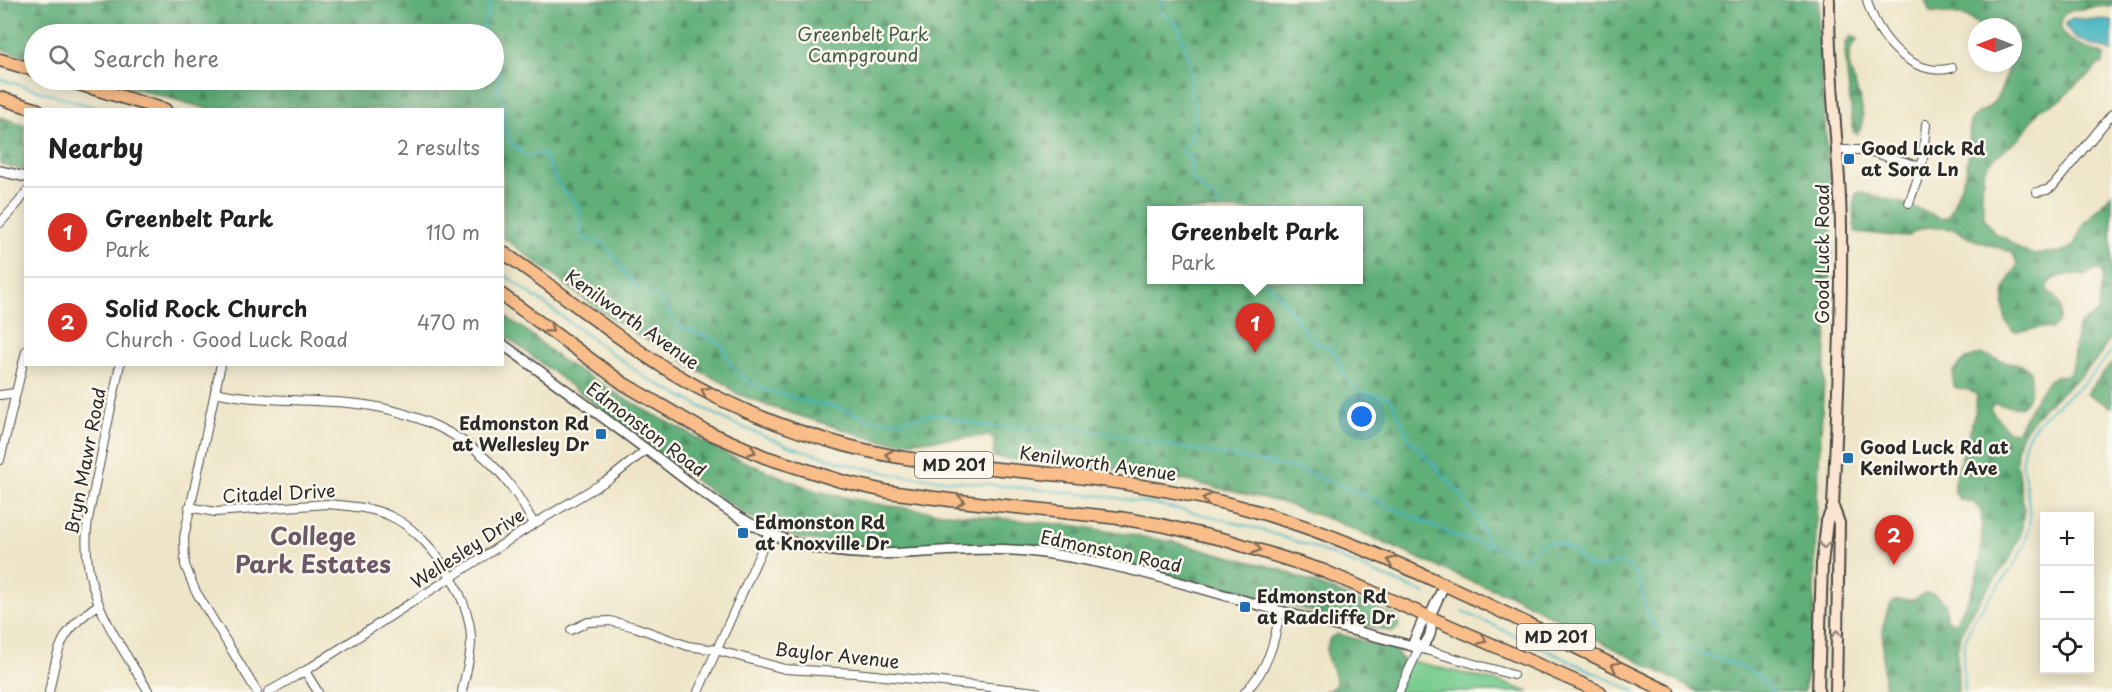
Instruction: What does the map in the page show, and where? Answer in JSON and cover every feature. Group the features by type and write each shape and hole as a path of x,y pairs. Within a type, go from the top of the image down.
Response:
{"main road":[{"name":"Good Luck Road","path":"1818,692 1822,564 1827,521 1833,507 1841,261 1837,150 1828,42 1829,0"},
{"path":"0,60 24,67"},
{"path":"99,90 158,108"},
{"path":"0,98 32,108"},
{"name":"Kenilworth Avenue","path":"504,253 673,373 738,407 799,431 849,446 907,459 1113,481 1220,502 1257,512 1340,540 1444,585 1668,692"},
{"name":"MD 201","path":"504,296 624,384 703,430 765,457 842,481 889,492 1119,518 1226,540 1324,571 1600,692"},
{"name":"Good Luck Road","path":"1833,507 1839,523 1836,692"}],"street":[{"path":"1867,0 1879,30 1903,55 1930,70 1952,68"},
{"path":"2037,192 2053,186 2112,114"},
{"path":"1909,203 1922,166 1926,124"},
{"path":"1837,150 1865,150 1922,166"},
{"path":"0,171 24,177"},
{"path":"0,223 24,195"},
{"name":"Edmonston Road","path":"504,345 719,504 769,532 799,544 859,555 1005,549 1054,554 1136,572 1512,675"},
{"path":"0,460 24,359"},
{"name":"Bryn Mawr Road","path":"120,366 86,537 90,580 98,605 148,692"},
{"path":"221,366 189,507 183,549 188,575 257,692"},
{"path":"0,395 15,393"},
{"path":"215,393 261,399 368,405 427,422 455,436 498,470 520,499 534,524"},
{"name":"Wellesley Drive","path":"268,692 611,478 646,450"},
{"name":"Citadel Drive","path":"189,507 215,512 327,504 357,507 393,517 428,546 451,578 465,609 470,628 470,651 462,692"},
{"path":"698,692 769,532"},
{"path":"1399,692 1419,648 1426,643 1432,628 1430,616 1444,585"},
{"path":"49,692 58,655 67,632 72,624 98,605"},
{"path":"1245,692 1258,678 1271,654 1280,611"},
{"name":"Baylor Avenue","path":"571,630 588,622 610,621 635,627 688,646 716,650 785,669 855,673 1037,692"},
{"path":"305,670 318,692"}],"green space":[{"name":"Greenbelt Park Campground","path":"0,0 1819,0 1818,26 1831,205 1832,251 1817,496 1813,628 1804,692 1698,692 1515,597 1470,581 1337,522 1280,502 1173,478 1103,468 993,457 995,439 989,436 898,442 880,441 768,406 736,393 724,383 690,366 669,350 642,338 599,310 504,238 504,108 204,108 141,90 504,90 504,24 24,24 24,56 0,49"},
{"path":"1925,0 2112,0 2112,5 2074,10 2064,14 2061,23 2062,31 2072,41 2104,55 2103,63 2077,83 2063,99 2040,109 2019,139 1989,162 1983,173 1982,196 1984,218 1995,234 2031,254 2061,252 2073,247 2084,224 2112,194 2110,338 2100,355 2081,376 2043,408 2021,435 2016,461 2024,509 2021,533 2011,557 1971,612 1964,626 1957,649 1958,692 1885,692 1883,631 1888,609 1893,602 1916,599 1926,593 1933,594 1946,605 1946,620 1953,623 1964,607 1979,568 1982,541 1981,510 1973,502 1959,499 1954,491 1954,482 1975,413 1977,395 1972,391 1953,386 1953,372 1964,360 1982,354 2008,363 2023,365 2029,369 2031,385 2025,402 2017,407 1993,404 1990,409 2008,431 2017,432 2037,396 2049,380 2056,376 2067,375 2071,371 2078,328 2098,312 2103,277 2102,271 2095,269 2085,276 2068,275 2052,280 2046,289 2059,303 2061,313 2058,323 2051,329 2013,331 2006,321 2004,307 2006,287 2017,266 2012,252 1969,238 1955,229 1928,227 1903,237 1856,232 1853,217 1858,192 1903,203 1942,219 1949,216 1966,172 1970,120 1987,109 1997,98 2007,72 2022,72 2022,18 1968,18 1930,12"},
{"path":"1851,35 1858,39 1852,46 1849,61 1863,113 1858,134 1854,133 1853,129 1845,54 1846,43"},
{"path":"0,117 24,125 24,170 0,164"},
{"path":"504,315 527,331 561,360 622,397 728,455 816,491 877,504 1077,526 1174,542 1279,569 1397,616 1399,626 1394,631 1388,631 1065,550 1024,545 971,543 880,549 801,539 776,531 756,521 700,484 504,335"},
{"path":"2112,363 2112,407 2086,394"},
{"path":"1338,634 1393,649 1398,653 1402,669 1394,692 1322,692 1330,690 1336,684 1336,678 1328,659 1327,647 1330,638"},
{"path":"1379,653 1502,683 1530,692 1361,692"}],"water":[{"path":"2072,18 2112,21 2112,51 2076,38 2067,28 2066,22"}],"waterway":[{"path":"484,24 489,0"},
{"path":"1162,0 1161,12 1178,25 1191,65 1190,87 1194,121 1191,139 1181,148 1185,155 1192,158 1190,166 1193,179 1220,206"},
{"path":"0,79 24,86"},
{"path":"37,90 96,108"},
{"path":"498,90 504,108"},
{"path":"504,108 504,129"},
{"path":"504,129 509,140 526,156 533,157 537,153 543,154 558,184 580,209 580,228 584,238 606,245 632,282 662,300 675,323 720,343 726,351 728,361 737,372 747,381 763,389 804,401 840,408 867,419 907,420 931,414 990,427 1078,428 1295,468 1360,493 1455,536 1504,549 1520,557 1529,555 1542,543 1562,545 1592,567 1618,563 1627,566 1637,577 1650,619 1666,636 1689,650 1742,667 1763,681 1772,692"},
{"path":"504,274 646,378 732,423 789,446 852,465 896,475 1103,496 1209,516 1310,546 1426,594"},
{"path":"1267,284 1280,296 1311,338 1334,352 1352,385 1360,391 1391,399 1410,440 1459,492 1481,526 1490,546"},
{"path":"1965,692 1963,658 1966,638 1980,610 2017,560 2028,532 2029,508 2023,471 2027,438 2032,429 2054,407 2086,381 2112,350"},
{"path":"1462,611 1636,692"}],"place":[{"name":"Good Luck Rd at Sora Ln","path":"1849,159"},
{"name":"Greenbelt Park","path":"1255,353"},
{"name":"Edmonston Rd at Wellesley Dr","path":"601,434"},
{"name":"Good Luck Rd at Kenilworth Ave","path":"1848,458"},
{"name":"Edmonston Rd at Knoxville Dr","path":"743,533"},
{"name":"Solid Rock Church","path":"1894,565"},
{"name":"Edmonston Rd at Radcliffe Dr","path":"1245,607"}],"district":[{"name":"College Park Estates","path":"313,551"}]}
